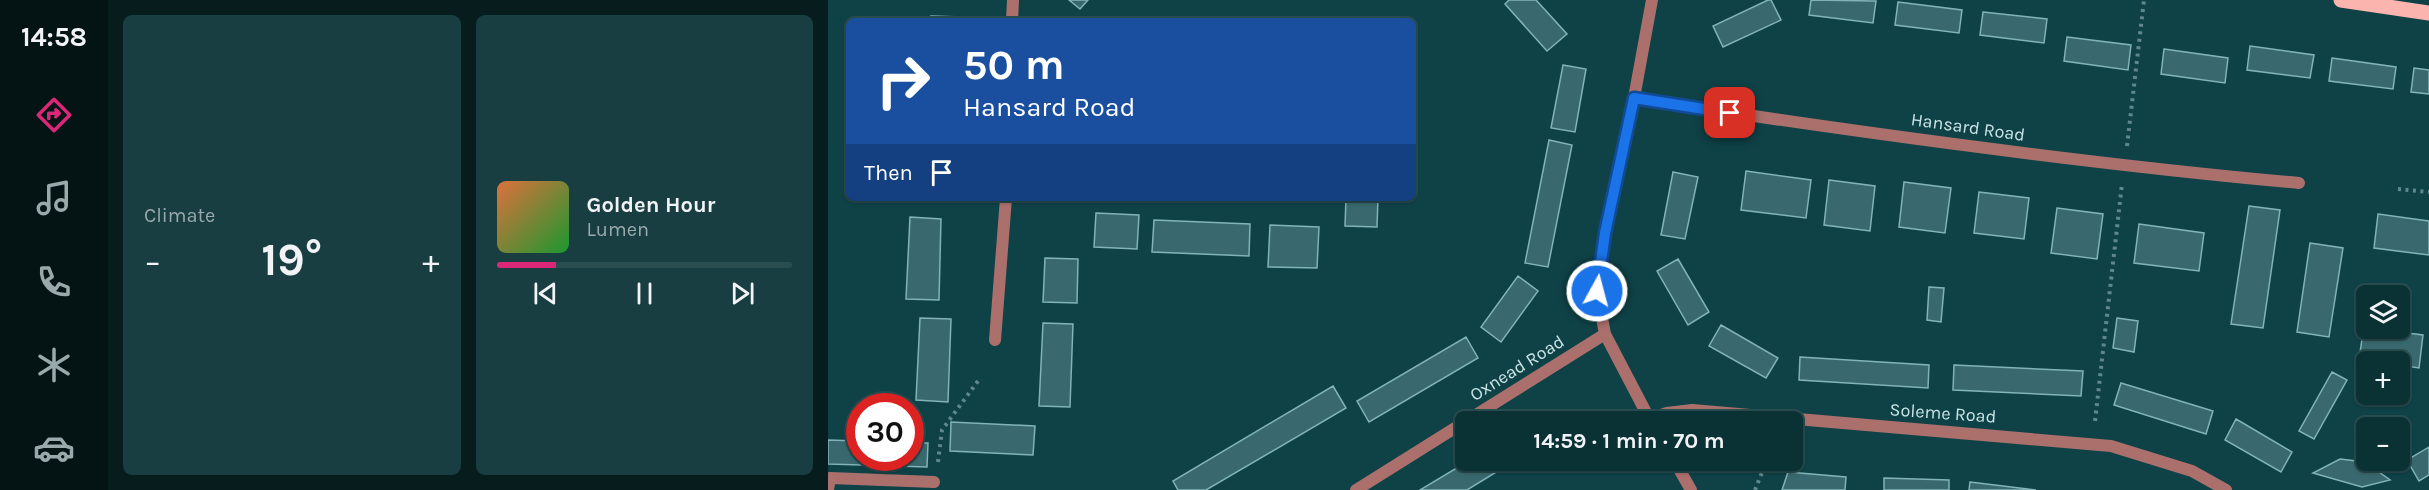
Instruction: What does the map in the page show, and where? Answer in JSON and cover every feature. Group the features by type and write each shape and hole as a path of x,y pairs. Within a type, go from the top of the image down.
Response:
{"main road":[{"path":"2342,0 2429,13"}],"street":[{"path":"1012,18 1013,0"},
{"path":"1646,411 1605,334 1597,291 1605,233 1652,0"},
{"name":"Hansard Road","path":"1634,98 1777,120 2124,166 2299,183"},
{"path":"995,340 1006,201"},
{"name":"Oxnead Road","path":"1356,490 1605,334"},
{"name":"Soleme Road","path":"1684,411 1704,411"},
{"name":"Soleme Road","path":"1803,420 2111,446 2192,471 2226,490"},
{"path":"1680,471 1691,490"},
{"path":"828,490 830,478 934,482"}],"path":[{"path":"2130,124 2144,0"},
{"path":"2095,421 2124,166"},
{"path":"2398,189 2429,192"},
{"path":"934,482 942,430 978,381"},
{"path":"1755,490 1763,471"}],"building":[{"path":"1069,0 1088,0 1080,9"},
{"path":"1509,0 1536,0 1567,34 1547,51 1505,4"},
{"path":"1771,0 1781,20 1723,47 1713,26"},
{"path":"1811,0 1876,1 1873,23 1809,15"},
{"path":"1898,2 1962,10 1959,33 1895,25"},
{"path":"1983,12 2047,19 2044,43 1980,35"},
{"path":"931,16 962,17 962,18 931,18"},
{"path":"2067,37 2131,45 2128,70 2064,61"},
{"path":"2250,46 2314,55 2310,78 2247,70"},
{"path":"2164,49 2228,58 2225,83 2161,74"},
{"path":"2332,58 2396,67 2393,89 2329,81"},
{"path":"1563,65 1586,69 1575,132 1551,128"},
{"path":"2414,68 2429,70 2429,94 2411,92"},
{"path":"1549,140 1572,145 1548,267 1525,263"},
{"path":"1746,171 1811,180 1806,218 1741,210"},
{"path":"1673,172 1698,177 1685,239 1661,235"},
{"path":"1829,180 1875,186 1870,231 1824,225"},
{"path":"1904,182 1951,188 1945,233 1899,227"},
{"path":"1979,192 2029,198 2024,239 1974,233"},
{"path":"1346,201 1378,201 1377,227 1345,226"},
{"path":"2249,206 2280,210 2263,328 2231,324"},
{"path":"2057,208 2103,214 2097,259 2051,253"},
{"path":"1096,213 1139,215 1137,249 1094,247"},
{"path":"2378,214 2429,221 2429,255 2374,248"},
{"path":"910,217 941,219 939,300 906,299"},
{"path":"1154,220 1250,224 1249,256 1152,252"},
{"path":"2139,224 2204,233 2199,271 2134,263"},
{"path":"1270,225 1319,227 1317,268 1268,267"},
{"path":"2310,243 2343,248 2329,337 2297,332"},
{"path":"1045,258 1078,259 1077,303 1043,302"},
{"path":"1678,259 1709,312 1688,325 1657,271"},
{"path":"1518,276 1538,291 1501,342 1481,327"},
{"path":"1929,287 1944,288 1941,322 1927,320"},
{"path":"920,318 951,319 948,402 924,400 924,393 916,393"},
{"path":"2117,318 2138,321 2134,352 2113,348"},
{"path":"1043,323 1073,324 1070,407 1039,406"},
{"path":"1721,325 1778,358 1766,378 1709,346"},
{"path":"2410,333 2423,335 2419,368 2410,367 2410,351 2360,351 2362,339 2410,339"},
{"path":"1466,337 1478,358 1369,422 1357,401"},
{"path":"1800,357 1929,365 1928,388 1799,380"},
{"path":"1954,365 2083,371 2081,396 1953,390"},
{"path":"2332,372 2347,380 2314,439 2299,431"},
{"path":"2121,383 2213,411 2206,434 2114,405"},
{"path":"1333,386 1346,408 1206,490 1178,490 1173,481"},
{"path":"2236,419 2292,452 2281,472 2225,440"},
{"path":"951,422 1035,426 1033,455 950,451"},
{"path":"828,440 846,441 846,465 828,464"},
{"path":"924,443 928,443 927,467 924,467"},
{"path":"2429,447 2429,475 2419,481 2410,465 2410,458"},
{"path":"2340,459 2356,461 2356,471 2378,471 2390,480 2362,487 2313,473"},
{"path":"1455,469 1455,471 1498,471 1467,490 1420,490"},
{"path":"1788,472 1846,477 1845,490 1782,490"},
{"path":"1884,478 1949,480 1949,490 1884,490"},
{"path":"1970,482 2036,490 1969,490"}],"route":[{"path":"1597,291 1605,233 1634,98 1730,113"}]}
